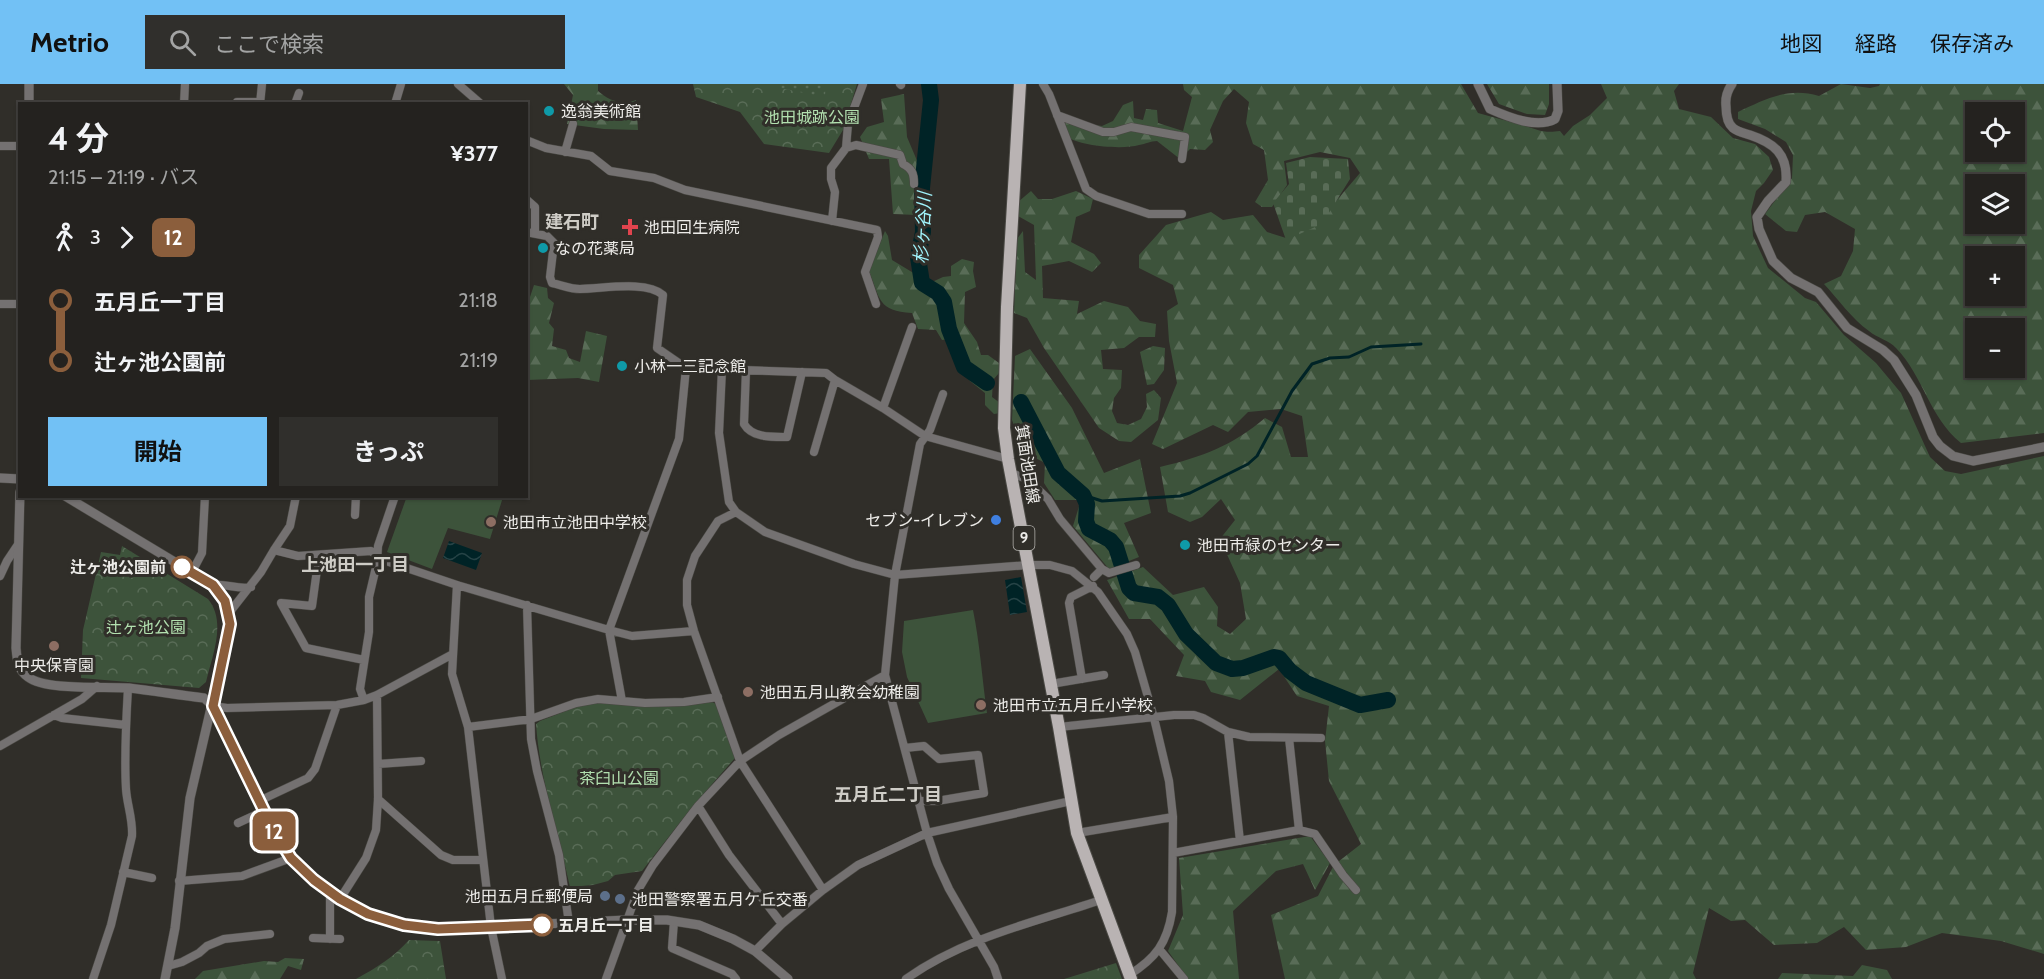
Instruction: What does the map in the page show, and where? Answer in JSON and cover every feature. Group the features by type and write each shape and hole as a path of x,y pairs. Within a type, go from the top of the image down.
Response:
{"main road":[{"name":"箕面池田線","path":"1020,84 1007,307 1004,428 1077,833 1130,977"}],"street":[{"path":"29,84 29,102"},
{"path":"184,102 185,84"},
{"path":"260,102 262,84"},
{"path":"396,102 401,84"},
{"path":"458,84 479,102"},
{"path":"832,220 835,192 831,179 831,168 846,148 848,124 863,84"},
{"path":"1043,84 1086,189 1096,196 1149,214 1182,214"},
{"path":"1478,84 1490,109 1503,115 1541,123 1555,119 1558,111 1557,84"},
{"path":"1732,84 1726,99 1729,123 1738,131 1761,139 1776,148 1784,159 1787,170 1786,182 1757,217 1759,229 1773,261 1791,278 1818,292 1847,328 1883,350 1894,360 1916,395 1933,437 1946,452 1973,461 2044,447"},
{"path":"296,102 299,93"},
{"path":"1057,115 1103,132 1114,132 1131,127 1185,136 1182,159"},
{"path":"565,152 573,124"},
{"path":"528,141 546,148 591,156 610,171 654,178 685,190 877,230 878,237 865,272 876,304"},
{"path":"846,148 856,145 900,155 903,164 911,168 914,184"},
{"path":"0,146 18,146"},
{"path":"528,201 535,207 531,232 547,236 554,243 550,277 552,284 578,289 610,286 656,289 663,295 657,348 686,368 826,373 925,436 1008,459"},
{"path":"0,304 18,304"},
{"path":"883,408 912,327"},
{"path":"622,701 609,630 679,439 686,368"},
{"path":"722,369 719,433 729,502 736,512 765,532 854,564 895,575 1029,565 1050,565 1072,571 1093,586 1127,634 1141,669 1154,717 1169,781 1173,817 1171,922 1160,950 1130,977"},
{"path":"746,370 744,424 747,430 765,436 787,437 802,372"},
{"path":"814,452 835,380"},
{"path":"943,394 930,430 920,444 895,575 885,675 927,833 941,871 994,967 998,979"},
{"path":"1011,473 1027,479 1048,498 1060,519 1102,569 1108,573 1136,566"},
{"path":"0,478 18,478"},
{"path":"20,498 16,648 20,669 27,677 42,684 128,688 204,698 213,706 264,811 291,858 340,899 368,914 404,925 438,929 626,920 674,921 699,925 756,951 788,979"},
{"path":"68,498 213,585 221,594 229,613 228,635 190,798 175,928 165,979"},
{"path":"192,572 202,554 205,532 205,498"},
{"path":"229,613 261,572 291,526 296,498"},
{"path":"355,515 356,498"},
{"path":"364,700 360,689 369,632 369,597 378,546 394,498"},
{"path":"736,512 718,521 695,556 687,580 687,605 740,761 823,890"},
{"path":"0,576 17,546"},
{"path":"274,550 298,556 371,551 383,560 457,585 632,636 694,631"},
{"path":"319,555 312,606 280,603 306,648 364,660"},
{"path":"1094,577 1102,569"},
{"path":"213,585 223,584 243,589 250,587"},
{"path":"457,585 452,674 468,727 491,927 502,979"},
{"path":"1082,679 1069,603 1071,597 1093,586"},
{"path":"526,605 531,739 559,855 569,923"},
{"path":"213,706 227,708 337,705 364,700 452,655"},
{"path":"606,979 638,890 653,864 698,806 740,761 779,735 885,675"},
{"path":"1051,684 1104,675"},
{"path":"0,746 82,699 97,686"},
{"path":"93,979 111,925 133,824 126,792 128,688"},
{"path":"340,899 366,858 376,830 377,695"},
{"path":"468,727 531,719 576,703 598,699 645,703 684,702 718,697"},
{"path":"259,801 308,778 315,769 337,705"},
{"path":"54,715 62,718 126,725"},
{"path":"1059,727 1194,715 1228,732 1249,737 1321,738"},
{"path":"1228,732 1240,841"},
{"path":"1289,738 1299,830"},
{"path":"905,748 924,746 939,759 978,754 984,793 937,801 919,801"},
{"path":"378,764 421,761"},
{"path":"378,799 441,855 453,860 483,860"},
{"path":"756,951 782,924 858,865 927,833 1071,801"},
{"path":"698,806 729,855 782,924"},
{"path":"237,823 264,811"},
{"path":"1077,833 1173,817"},
{"path":"1173,853 1299,830 1315,834 1356,890"},
{"path":"179,881 242,876 291,858"},
{"path":"123,872 153,878"},
{"path":"330,892 330,939"},
{"path":"906,979 942,956 978,940 1101,900"},
{"path":"674,921 672,948 732,974 736,979"},
{"path":"168,966 182,962 207,946 224,939 270,934"},
{"path":"313,938 339,939"},
{"path":"1160,950 1184,979"}],"green space":[{"path":"564,84 598,84 598,91 606,97 620,102 636,100 638,130 604,129 567,124 573,95"},
{"name":"池田城跡公園","path":"693,84 857,84 843,130 829,153 764,144 740,112 696,97"},
{"path":"774,84 826,84 825,95 823,97 776,87"},
{"path":"1183,84 1461,84 1478,113 1543,131 1560,131 1564,136 1607,98 1601,84 1679,84 1674,91 1679,109 1711,117 1733,138 1755,144 1769,157 1773,170 1756,191 1751,211 1753,236 1768,268 1805,298 1816,302 1844,335 1876,363 1901,393 1930,457 1945,471 1961,474 2044,456 2044,954 2001,941 1942,933 1906,947 1866,950 1844,927 1817,943 1774,945 1745,920 1731,921 1709,908 1693,973 1696,979 1285,979 1271,915 1318,896 1334,865 1361,844 1329,781 1325,741 1329,706 1297,696 1279,669 1240,700 1211,692 1205,681 1176,676 1184,655 1150,619 1129,619 1107,580 1143,567 1173,595 1204,587 1218,607 1217,626 1230,634 1246,619 1240,583 1220,539 1235,520 1221,499 1202,517 1190,522 1168,512 1160,467 1216,449 1241,436 1265,418 1282,427 1291,457 1308,457 1302,416 1281,409 1248,412 1228,432 1213,425 1163,449 1152,444 1177,383 1169,341 1167,311 1178,304 1173,285 1139,268 1139,255 1166,225 1211,212 1223,220 1253,215 1267,232 1286,238 1319,221 1360,173 1350,158 1320,152 1284,161 1287,185 1272,207 1262,207 1255,202 1268,180 1264,150 1253,144 1246,123 1249,102 1234,89 1223,101 1210,130 1213,142 1205,150 1190,149 1180,159 1157,141 1141,145 1112,147 1090,145 1066,136 1064,124 1071,121 1102,126 1113,121 1123,105 1133,101 1134,118 1143,120 1146,109 1157,110 1158,123 1183,131 1192,97 1184,90"},
{"path":"1487,84 1549,84 1549,104 1545,115 1527,114 1499,104"},
{"path":"1841,84 1870,88 1880,84 2044,84 2044,433 1961,443 1941,421 1906,359 1890,343 1863,326 1824,284 1841,276 1853,251 1855,229 1825,212 1805,215 1797,232 1786,231 1765,214 1792,178 1793,155 1786,142 1765,129 1738,119 1738,112 1777,96 1808,94 1819,96"},
{"path":"904,94 907,137 918,163 916,215 893,214 889,159 869,159 860,137 867,127 884,122 881,99"},
{"path":"1310,157 1348,159 1350,179 1322,224 1286,240 1273,203 1289,184 1286,163"},
{"path":"1031,191 1038,199 1052,199 1076,191 1093,199 1090,211 1076,217 1071,242 1094,254 1101,263 1092,272 1069,261 1042,266 1043,298 1079,301 1077,314 1104,301 1128,307 1140,321 1156,324 1155,337 1139,337 1124,348 1101,350 1103,369 1122,370 1121,388 1114,398 1112,411 1117,423 1128,425 1141,419 1147,407 1146,394 1154,390 1161,398 1158,420 1131,442 1119,441 1099,428 1044,348 1027,318 1014,313 1017,239 1023,231 1025,272 1036,280 1034,225 1018,216 1018,202"},
{"path":"885,231 892,260 930,283 951,276 951,266 962,259 974,262 976,287 965,292 964,323 977,342 981,355 988,355 999,363 999,373 993,380 992,397 1000,403 1000,413 994,414 985,405 985,393 970,381 950,339 942,340 936,330 918,329 912,313 892,310 878,296 869,271"},
{"path":"534,285 547,288 548,298 554,303 549,323 554,329 552,346 566,350 569,358 580,362 586,331 607,336 599,382 578,378 528,380 528,303"},
{"path":"1153,346 1165,348 1164,370 1154,384 1147,385 1140,352"},
{"path":"1030,349 1072,408 1104,473 1140,459 1151,513 1124,523 1139,557 1109,569 1073,526 1081,500 1055,500 1044,483 1045,463 1024,452 1012,420 1015,356"},
{"path":"406,498 503,498 490,539 448,528 432,569 387,552"},
{"name":"辻ヶ池公園","path":"122,546 208,599 214,608 217,629 214,650 206,682 199,688 81,678 83,630 101,552 120,555"},
{"path":"973,610 987,713 928,723 907,677 902,652 904,621"},
{"name":"茶臼山公園","path":"712,702 716,704 735,758 692,807 642,871 615,875 608,881 593,885 570,887 545,786 536,724 576,707 599,703 645,707 685,706"},
{"path":"1310,836 1330,863 1315,890 1303,864 1276,871 1233,911 1239,979 1188,979 1168,951 1183,915 1179,858"},
{"path":"409,940 440,941 446,979 356,979 384,962"},
{"path":"285,958 304,959 301,970 288,966 280,979 195,979 203,971 264,961 278,962"},
{"path":"1116,963 1122,979 1064,979"},
{"path":"1862,965 1887,970 1892,979 1778,979 1782,973 1853,976"}],"water":[{"path":"449,541 482,553 476,570 443,558"},
{"path":"1021,577 1027,612 1010,615 1005,580"}],"waterway":[{"name":"杉ヶ谷川","path":"929,84 931,100 922,188 923,232 918,257 922,283 938,293 944,302 949,329 964,367 987,383"},
{"path":"1083,495 1102,501 1180,496 1190,493 1248,464 1257,456 1292,391 1312,364 1330,358 1349,357 1371,347 1421,344"},
{"name":"杉ヶ谷川","path":"1021,402 1058,473 1083,495 1087,504 1086,521 1089,529 1110,540 1116,547 1129,588 1134,593 1158,597 1168,605 1186,634 1216,663 1232,669 1243,668 1274,657 1279,658 1290,671 1306,683 1360,705 1388,700"}],"bus line":[{"name":"12","path":"182,567 213,585 225,601 230,624 213,706 273,829 291,858 314,880 340,899 368,914 404,925 438,929 542,925"}],"place":[{"name":"逸翁美術館","path":"549,111"},
{"name":"池田回生病院","path":"630,227"},
{"name":"なの花薬局","path":"543,248"},
{"name":"小林一三記念館","path":"622,366"},
{"name":"セブン-イレブン","path":"996,520"},
{"name":"池田市立池田中学校","path":"491,522"},
{"name":"池田市緑のセンター","path":"1185,545"},
{"name":"辻ヶ池公園前","path":"182,567"},
{"name":"中央保育園","path":"54,646"},
{"name":"池田五月山教会幼稚園","path":"748,692"},
{"name":"池田市立五月丘小学校","path":"981,705"},
{"name":"池田五月丘郵便局","path":"605,896"},
{"name":"池田警察署五月ケ丘交番","path":"620,899"},
{"name":"五月丘一丁目","path":"542,925"}],"district":[{"name":"建石町","path":"572,222"},
{"name":"上池田一丁目","path":"355,565"},
{"name":"五月丘二丁目","path":"888,795"}]}
